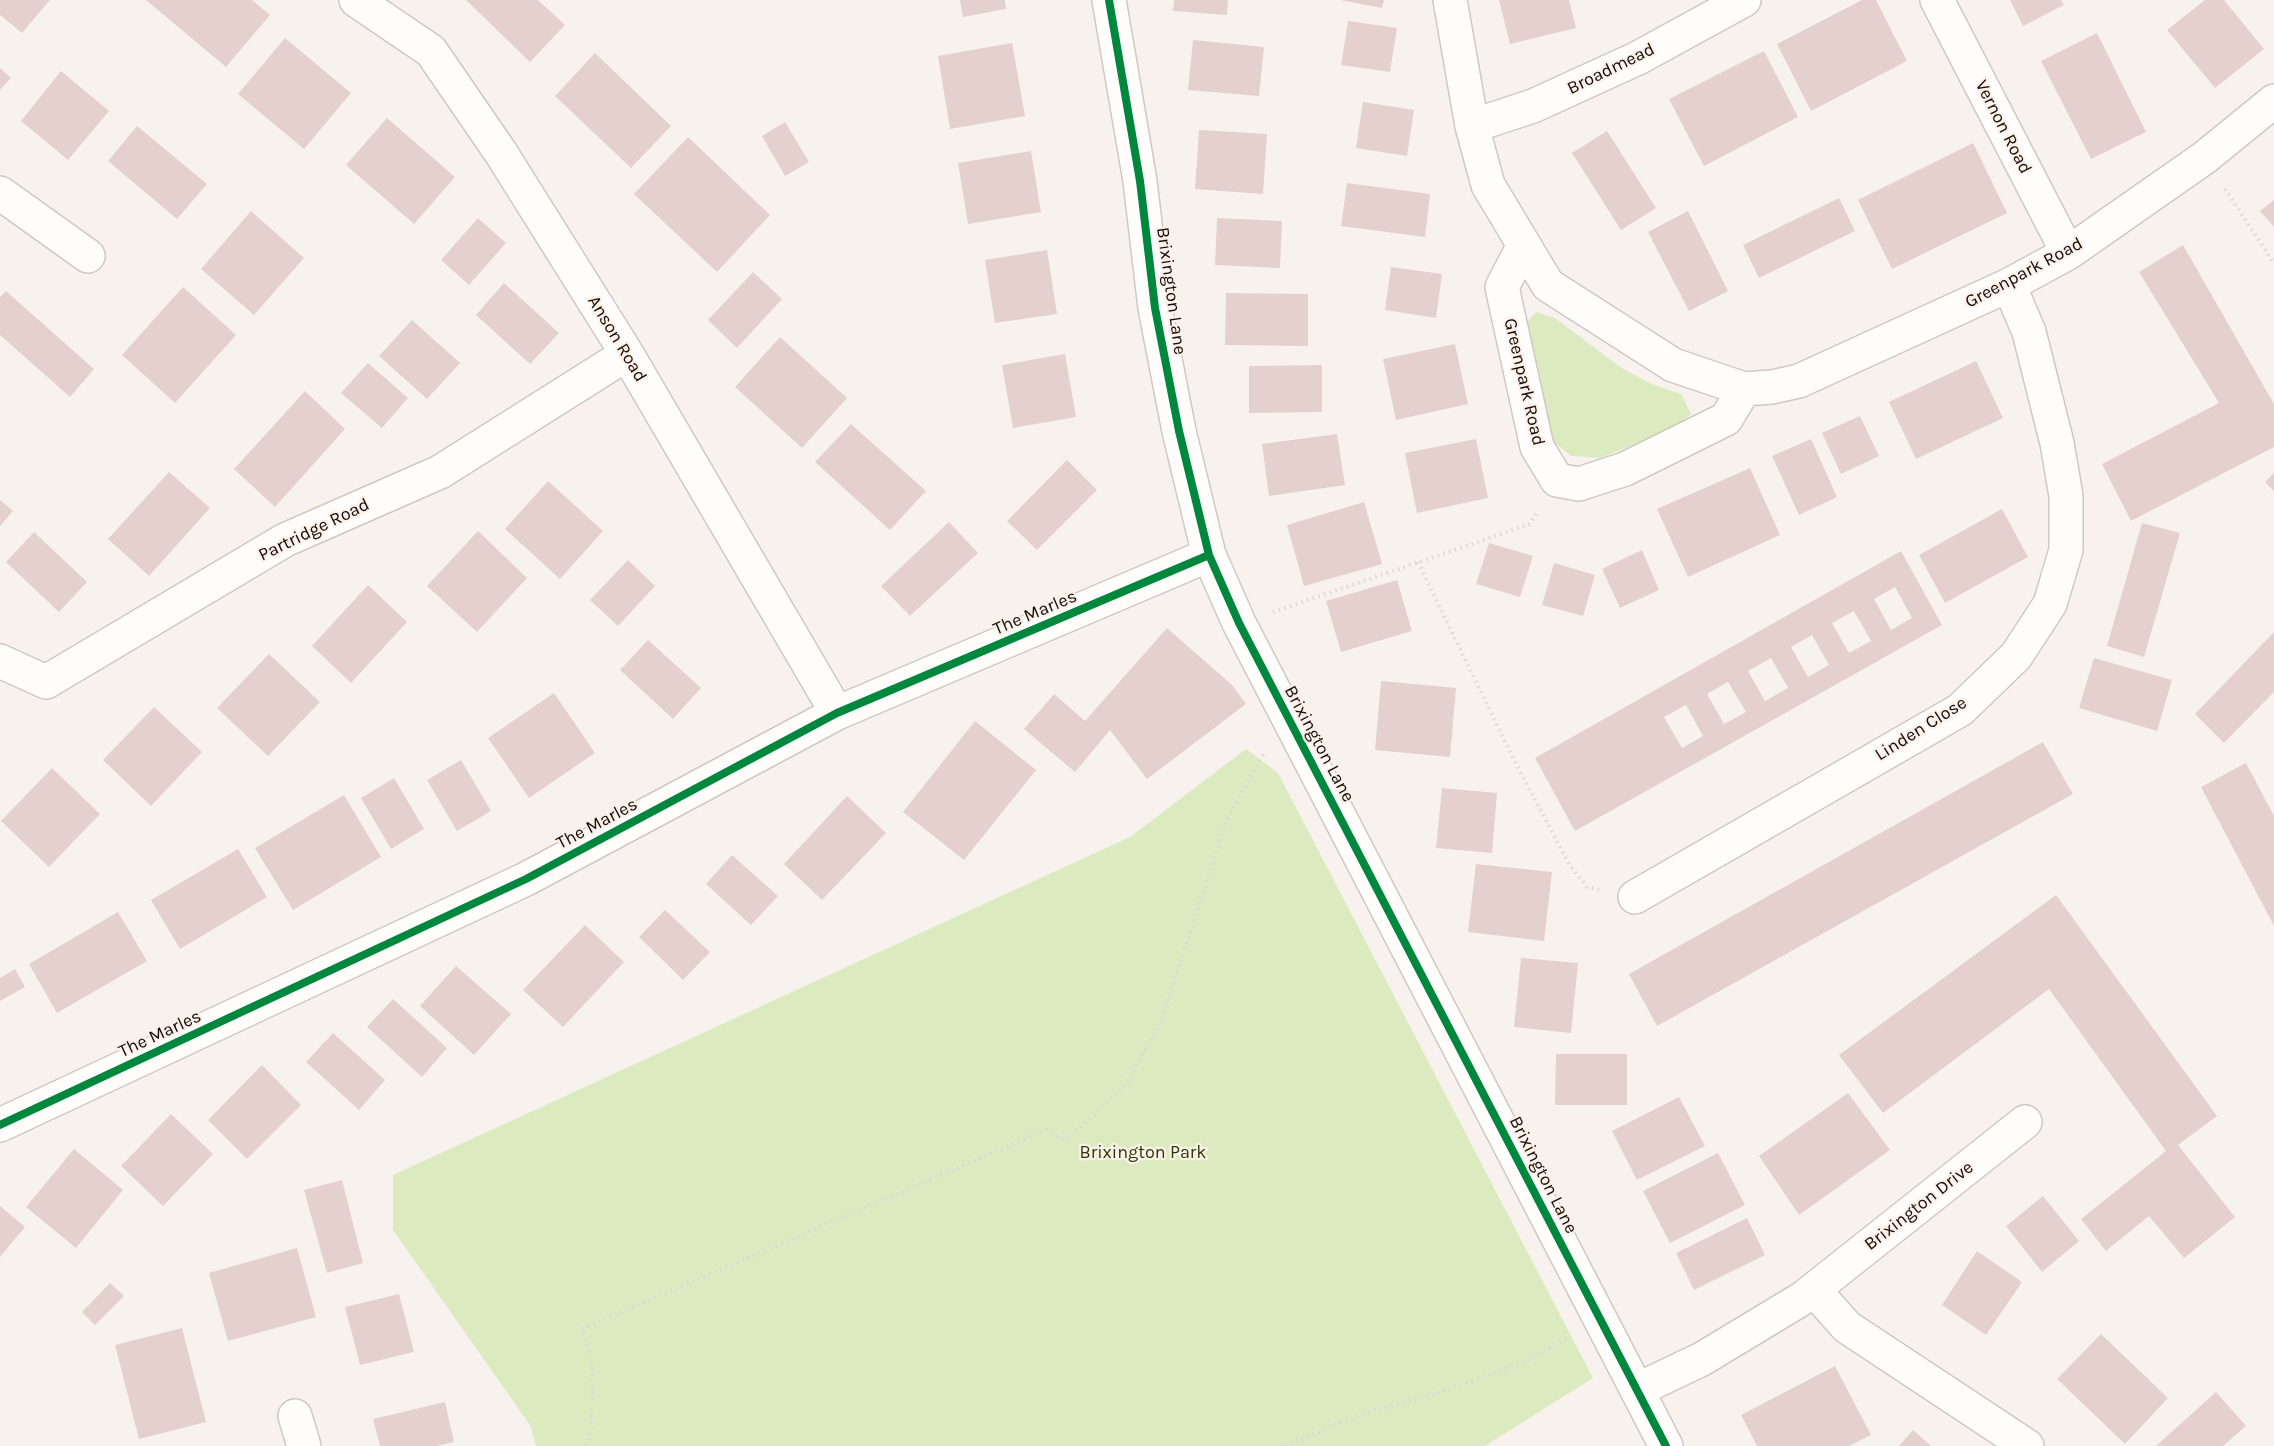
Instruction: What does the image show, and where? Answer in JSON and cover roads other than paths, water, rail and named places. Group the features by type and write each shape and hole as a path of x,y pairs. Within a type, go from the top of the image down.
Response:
{"street":[{"name":"Anson Road","path":"356,0 431,51 501,153 627,354 837,712"},
{"name":"Brixington Lane","path":"1109,0 1140,181 1155,308 1179,431 1209,555 1239,623 1666,1446"},
{"name":"Greenpark Road","path":"1450,0 1472,126 1488,185 1522,247 1548,285 1673,365 1744,389 1772,387 1799,381 2009,285 2068,253 2204,158 2274,101"},
{"name":"Broadmead","path":"1472,126 1533,106 1638,58 1744,0"},
{"name":"Vernon Road","path":"1937,0 2068,253"},
{"path":"0,193 88,256"},
{"name":"Greenpark Road","path":"1522,247 1502,287 1537,447 1557,480 1579,484 1625,469 1726,419 1744,389"},
{"name":"Linden Close","path":"1635,897 1960,710 2016,656 2050,604 2066,550 2066,496 2057,443 2029,332 2009,285"},
{"name":"Partridge Road","path":"0,661 46,682 285,540 440,472 627,354"},
{"name":"The Marles","path":"0,1125 526,879 837,712 1209,555"},
{"name":"Brixington Drive","path":"1637,1390 1702,1359 1814,1290 2025,1122"},
{"path":"1814,1290 1847,1327 2027,1446"}],"park label":[{"name":"Brixington Park","path":"1143,1153"}]}
